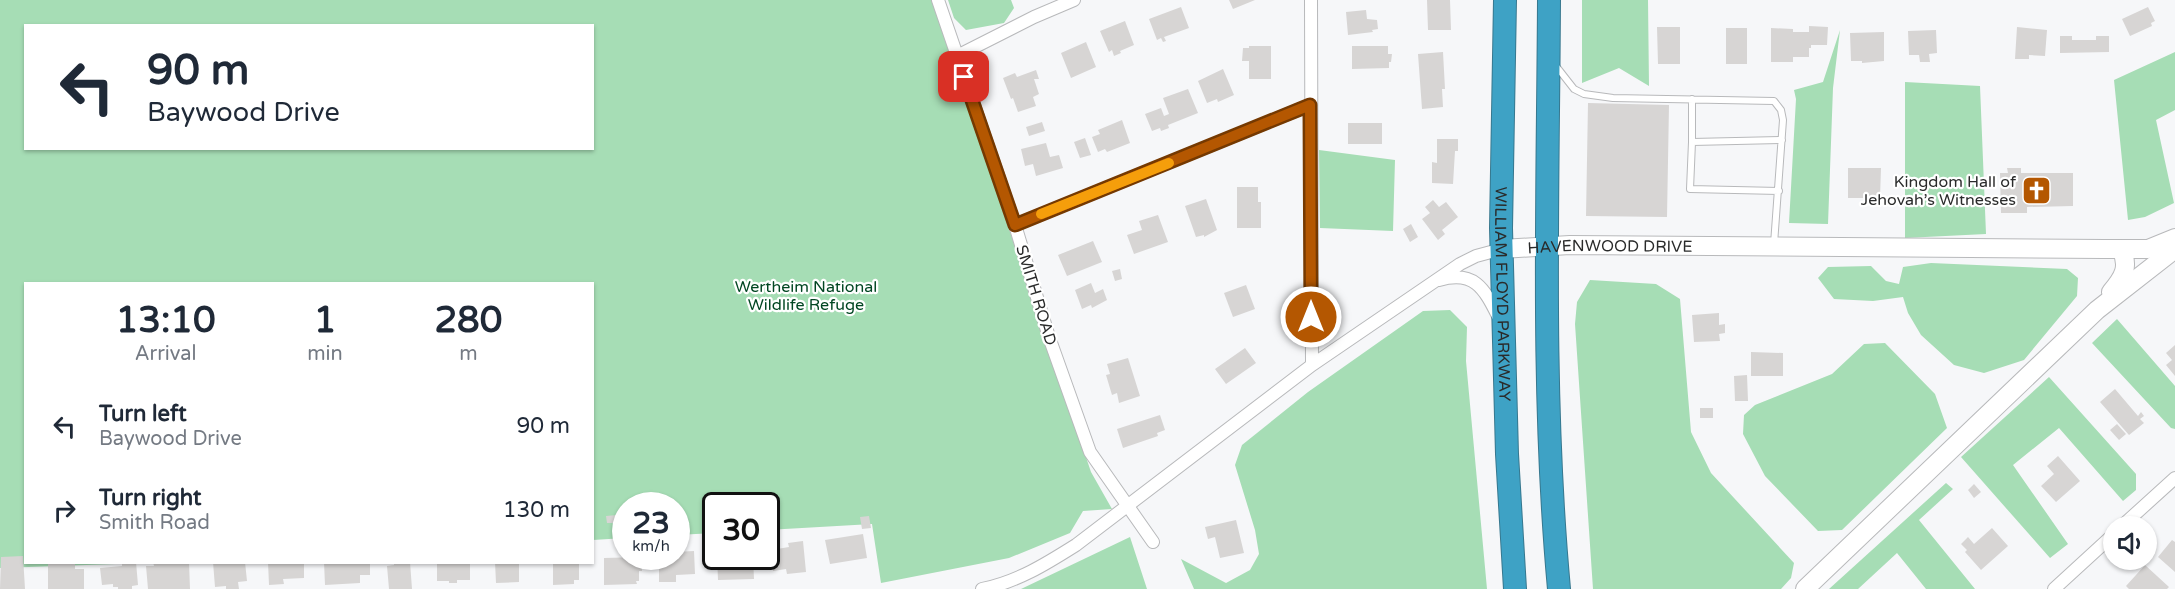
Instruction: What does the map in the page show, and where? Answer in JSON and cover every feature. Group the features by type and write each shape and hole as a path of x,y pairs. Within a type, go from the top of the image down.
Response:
{"highway":[{"name":"WILLIAM FLOYD PARKWAY","path":"1505,0 1503,330 1515,589"},
{"path":"1549,0 1547,346 1559,589"}],"main road":[{"name":"HAVENWOOD DRIVE","path":"1502,249 1547,246 2148,249 2175,238"},
{"path":"2097,310 2122,279 2127,266 2121,249"},
{"path":"1805,589 2097,310 2175,249"}],"street":[{"name":"SMITH ROAD","path":"938,0 1015,225 1049,337 1090,452 1126,507 1153,542"},
{"path":"957,56 1034,17 1074,0"},
{"path":"1311,0 1312,364"},
{"path":"1015,225 1310,105"},
{"name":"HAVENWOOD DRIVE","path":"982,589 996,586 1036,570 1076,545 1312,364 1460,264 1476,256 1502,249"},
{"path":"1432,282 1451,277 1472,280 1480,285 1500,318 1503,330"},
{"path":"2133,516 2175,478"},
{"path":"2054,589 2103,544"}],"lane":[{"path":"1549,56 1574,89 1584,94 1613,98 1774,101 1781,110 1783,120 1773,247"},
{"path":"1692,99 1690,189 1779,191"},
{"path":"1692,142 1782,140"}],"green space":[{"name":"Wertheim National Wildlife Refuge","path":"0,0 935,0 973,122 1091,472 1112,509 1083,511 1070,533 1009,558 881,583 872,524 780,529 780,492 702,492 702,534 690,534 690,492 612,492 612,539 594,540 594,282 24,282 24,564 115,564 0,568"},
{"path":"948,0 1011,0 1014,8 1004,23 966,30 954,18"},
{"path":"1582,0 1648,0 1649,86 1619,68 1582,83"},
{"path":"1840,30 1833,88 1828,224 1789,223 1796,99 1794,90 1823,82"},
{"path":"2175,52 2175,110 2156,120 2174,203 2145,217 2128,220 2114,80"},
{"path":"1905,82 1980,86 1986,234 1905,238"},
{"path":"1319,150 1395,160 1393,231 1320,228"},
{"path":"1931,263 2067,269 2078,278 2077,296 2024,360 1984,373 1954,365 1921,335 1908,313 1903,297 1873,301 1834,299 1818,278 1828,267 1871,266 1886,281 1899,284 1903,267"},
{"path":"1590,280 1656,284 1680,299 1691,432 1711,473 1794,563 1791,578 1781,589 1593,589 1575,324 1577,302"},
{"path":"1450,310 1467,327 1466,361 1487,589 1194,589 1181,559 1226,583 1250,570 1259,554 1255,530 1235,465 1242,445 1308,392 1423,311"},
{"path":"2117,319 2175,386 2175,429 2171,428 2092,343"},
{"path":"1885,343 1935,394 1947,428 1842,530 1818,531 1765,476 1743,434 1744,415 1755,405 1832,374 1864,344"},
{"path":"2049,377 2136,474 2136,490 2123,501 2059,428 2013,465 2068,544 2050,558 1961,457"},
{"path":"1946,483 1953,489 1919,520 1975,589 1926,589 1897,553 1858,589 1829,589"},
{"path":"1130,537 1147,589 1021,589"}],"building":[{"path":"1229,0 1255,0 1233,9"},
{"path":"1427,0 1450,0 1451,30 1428,30"},
{"path":"1181,7 1189,28 1164,37 1166,41 1163,42 1161,38 1157,40 1149,19"},
{"path":"2148,7 2155,21 2151,23 2152,26 2130,36 2122,19"},
{"path":"1366,10 1367,19 1377,20 1378,29 1372,30 1373,32 1348,35 1346,12"},
{"path":"1125,21 1134,45 1114,56 1112,50 1109,52 1100,31"},
{"path":"1809,26 1828,27 1827,45 1811,45 1809,57 1793,57 1793,62 1771,62 1771,28 1809,32"},
{"path":"1657,27 1680,27 1680,64 1658,64"},
{"path":"2017,27 2047,30 2045,56 2029,55 2029,59 2015,59"},
{"path":"1726,28 1747,28 1747,64 1726,64"},
{"path":"1936,30 1937,53 1929,54 1930,62 1920,62 1919,55 1909,55 1908,31"},
{"path":"1884,32 1884,61 1862,63 1862,61 1851,61 1850,33"},
{"path":"2060,36 2072,36 2072,40 2096,40 2096,36 2109,36 2109,52 2060,53"},
{"path":"1086,42 1096,67 1071,78 1061,53"},
{"path":"1249,46 1271,46 1271,79 1249,79 1249,61 1242,61 1243,48 1249,48"},
{"path":"1352,46 1388,46 1388,54 1392,54 1389,68 1352,69"},
{"path":"1443,52 1445,89 1442,89 1443,107 1422,109 1418,54"},
{"path":"1223,69 1234,95 1218,102 1217,99 1207,103 1198,81"},
{"path":"1036,70 1039,79 1034,79 1039,94 1033,97 1036,106 1018,112 1003,78 1015,73 1017,77"},
{"path":"1188,89 1198,113 1168,125 1169,128 1152,131 1145,114 1161,108 1164,116 1169,114 1163,98"},
{"path":"1588,103 1669,105 1667,217 1586,216"},
{"path":"1122,120 1130,143 1107,152 1105,149 1098,152 1092,137 1100,134 1098,130"},
{"path":"1042,122 1045,131 1029,136 1026,127"},
{"path":"1348,123 1382,123 1382,144 1348,144"},
{"path":"1085,138 1091,155 1080,158 1074,142"},
{"path":"1437,139 1458,139 1453,184 1432,183 1432,162 1437,163"},
{"path":"1046,143 1050,157 1059,155 1063,168 1036,176 1033,164 1025,166 1021,149"},
{"path":"1848,168 1881,168 1880,198 1848,198"},
{"name":"Kingdom Hall of Jehovah’s Witnesses","path":"2007,168 2021,168 2021,173 2073,173 2073,206 2027,207 2027,213 2001,213 2000,173 2008,173"},
{"path":"1237,187 1258,187 1258,202 1261,202 1261,228 1237,228"},
{"path":"1206,199 1217,230 1204,237 1204,235 1196,237 1185,206"},
{"path":"1433,200 1439,207 1446,202 1458,217 1442,230 1445,234 1438,240 1422,219 1430,213 1425,207"},
{"path":"1158,215 1168,242 1134,254 1127,235 1142,230 1139,221"},
{"path":"1411,224 1418,237 1410,242 1403,229"},
{"path":"1093,241 1102,262 1067,276 1058,255"},
{"path":"1120,269 1122,279 1115,281 1112,271"},
{"path":"1091,283 1095,293 1103,289 1107,300 1092,308 1091,305 1082,309 1075,290"},
{"path":"1246,285 1255,309 1233,317 1224,293"},
{"path":"1719,313 1719,325 1725,324 1725,333 1719,334 1720,341 1694,342 1692,315"},
{"path":"2175,345 2175,376 2166,365 2172,360 2166,353"},
{"path":"1245,348 1256,363 1226,384 1215,369"},
{"path":"1751,352 1783,353 1783,376 1751,376"},
{"path":"1128,358 1140,396 1119,403 1117,393 1112,395 1106,375 1110,374 1107,364"},
{"path":"1747,375 1748,401 1735,401 1734,376"},
{"path":"2115,389 2138,416 2141,412 2144,416 2140,419 2144,423 2129,435 2100,402"},
{"path":"1700,408 1713,408 1713,418 1700,418"},
{"path":"1160,415 1165,430 1157,433 1158,436 1123,448 1117,429"},
{"path":"2117,424 2126,434 2119,440 2110,430"},
{"path":"2058,456 2080,481 2056,502 2041,486 2054,474 2047,466"},
{"path":"1974,484 1981,492 1974,498 1968,490"},
{"path":"612,515 612,523 607,523 606,516"},
{"path":"869,516 871,528 862,529 860,517"},
{"path":"1236,520 1244,553 1220,558 1215,537 1208,539 1205,527"},
{"path":"1992,528 2008,546 1981,570 1961,544 1968,537 1974,544"},
{"path":"863,534 867,558 830,564 825,540"},
{"path":"2172,540 2175,542 2175,572 2158,557"},
{"path":"803,541 806,572 787,574 786,569 780,570 780,548 789,547 788,543"},
{"path":"690,551 694,551 695,574 676,575 676,582 659,582 659,570 690,570"},
{"path":"23,556 25,589 0,589 1,557"},
{"path":"604,558 612,558 612,570 642,570 639,571 637,584 604,585"},
{"path":"48,564 75,564 75,569 84,569 84,589 48,589"},
{"path":"122,564 136,564 138,585 132,586 132,589 118,589 118,587 113,587 113,584 102,585 100,568 122,566"},
{"path":"154,564 189,564 190,589 148,589 146,566 154,566"},
{"path":"213,564 245,564 247,581 238,582 239,589 226,589 226,586 215,587"},
{"path":"268,564 304,564 304,578 283,579 284,584 269,585"},
{"path":"324,564 370,564 370,575 360,575 360,583 325,585"},
{"path":"410,564 412,589 389,589 387,566"},
{"path":"437,564 470,564 470,580 457,580 457,583 437,581"},
{"path":"495,564 519,564 519,582 496,583"},
{"path":"553,564 579,564 579,580 574,580 574,584 553,585"},
{"path":"718,570 754,570 754,579 718,580"},
{"path":"2140,570 2150,570 2169,587 2167,589 2129,589 2126,586"}],"slow traffic":[{"path":"1041,214 1169,163"}],"place":[{"name":"Kingdom Hall of Jehovah’s Witnesses","path":"2037,190"}],"route":[{"path":"964,77 1015,225 1310,105 1311,317"}]}
